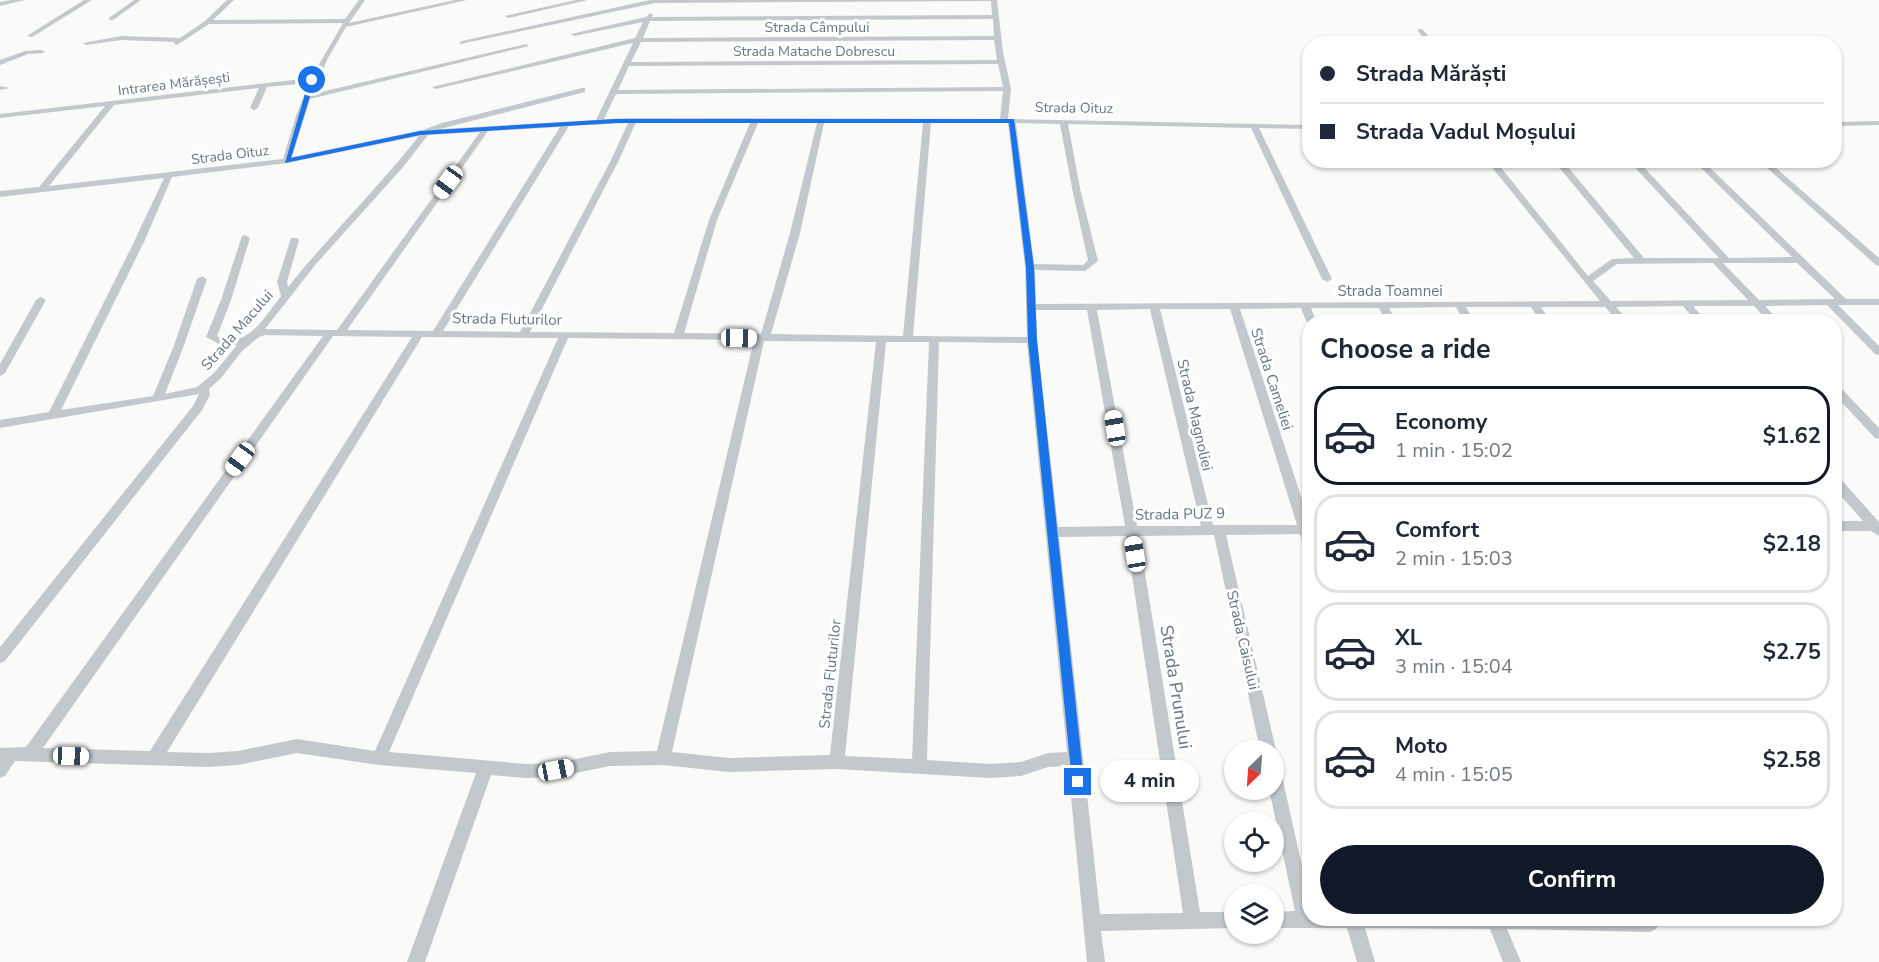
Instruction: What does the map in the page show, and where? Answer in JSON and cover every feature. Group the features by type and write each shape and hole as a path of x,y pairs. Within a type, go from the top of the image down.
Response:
{"street":[{"path":"0,4 22,0"},
{"path":"30,36 89,0"},
{"path":"111,19 138,0"},
{"path":"174,45 207,22 231,0"},
{"path":"287,161 312,80 345,24 363,0"},
{"path":"207,22 345,24 464,0"},
{"path":"508,16 585,0"},
{"path":"462,43 659,0 658,2 989,0"},
{"path":"994,0 997,38 1008,89 1008,121 1030,267 1032,340 1096,962"},
{"path":"598,122 636,40 658,2"},
{"path":"574,34 647,20 996,17"},
{"path":"1420,30 1426,36"},
{"path":"86,43 121,38 182,40"},
{"name":"Strada Câmpului","path":"436,87 636,40 997,38"},
{"path":"306,98 526,46"},
{"path":"0,63 27,52 41,52"},
{"name":"Strada Matache Dobrescu","path":"626,64 1001,62"},
{"name":"Intrarea Mărășești","path":"42,189 110,105 312,80"},
{"path":"254,108 264,86"},
{"path":"613,92 1008,89"},
{"path":"426,132 445,125 582,90"},
{"path":"0,116 110,105"},
{"path":"523,335 615,160 633,120"},
{"name":"Strada Oituz","path":"0,194 287,161 426,132 633,120 1008,121 1302,127"},
{"path":"678,337 713,220 754,120"},
{"path":"663,758 763,338 795,233 821,121"},
{"path":"909,339 927,121"},
{"path":"1030,267 1085,268 1094,261 1077,193 1064,122"},
{"path":"1842,124 1879,123"},
{"path":"436,334 566,124"},
{"path":"1252,125 1327,279"},
{"path":"30,754 486,129"},
{"name":"Strada Macului","path":"0,424 157,399 204,389 426,132"},
{"path":"1496,168 1587,281 1618,314"},
{"path":"1564,168 1641,261"},
{"path":"1639,168 1720,260 1754,305 1765,314"},
{"path":"1705,168 1844,303"},
{"path":"1771,168 1879,263"},
{"path":"54,414 139,242 169,175"},
{"name":"Strada Fluturilor","path":"245,238 226,300 211,337 221,342 250,338 264,332 1032,340"},
{"path":"286,296 282,282 294,240"},
{"path":"1587,281 1615,261 1800,260"},
{"path":"157,399 202,279"},
{"path":"0,373 41,300"},
{"path":"1830,303 1841,314"},
{"name":"Strada Toamnei","path":"1032,307 1879,303"},
{"path":"1687,305 1695,314"},
{"path":"1305,306 1308,314"},
{"path":"1383,306 1387,314"},
{"path":"1460,306 1464,314"},
{"path":"1535,306 1540,314"},
{"name":"Strada Prunului","path":"1092,307 1132,531 1193,921"},
{"name":"Strada Magnoliei","path":"1154,307 1213,530"},
{"name":"Strada Cameliei","path":"1234,307 1302,514"},
{"path":"1842,315 1879,352"},
{"path":"154,759 419,334"},
{"path":"379,758 564,336"},
{"name":"Strada Fluturilor","path":"837,762 881,339"},
{"path":"919,768 934,339"},
{"path":"0,657 198,407 204,395 204,389"},
{"path":"1842,396 1879,435"},
{"path":"1842,487 1878,527"},
{"path":"1842,526 1878,527"},
{"name":"Strada PUZ 9","path":"1051,532 1302,529"},
{"name":"Strada Caisului","path":"1213,530 1266,740"},
{"path":"0,771 6,755 209,760 238,758 297,746 379,758 485,769 556,770 610,759 663,758 751,765 837,762 990,771 1021,769 1048,760 1076,759"},
{"path":"416,962 485,769"},
{"path":"1279,800 1302,906"},
{"path":"1092,923 1224,920"},
{"path":"1284,920 1302,920"},
{"path":"1355,926 1366,962"},
{"path":"1498,926 1512,962"}],"route":[{"path":"312,80 287,161 315,157 410,134 616,121 1012,121 1030,267 1032,340 1078,782"}]}
